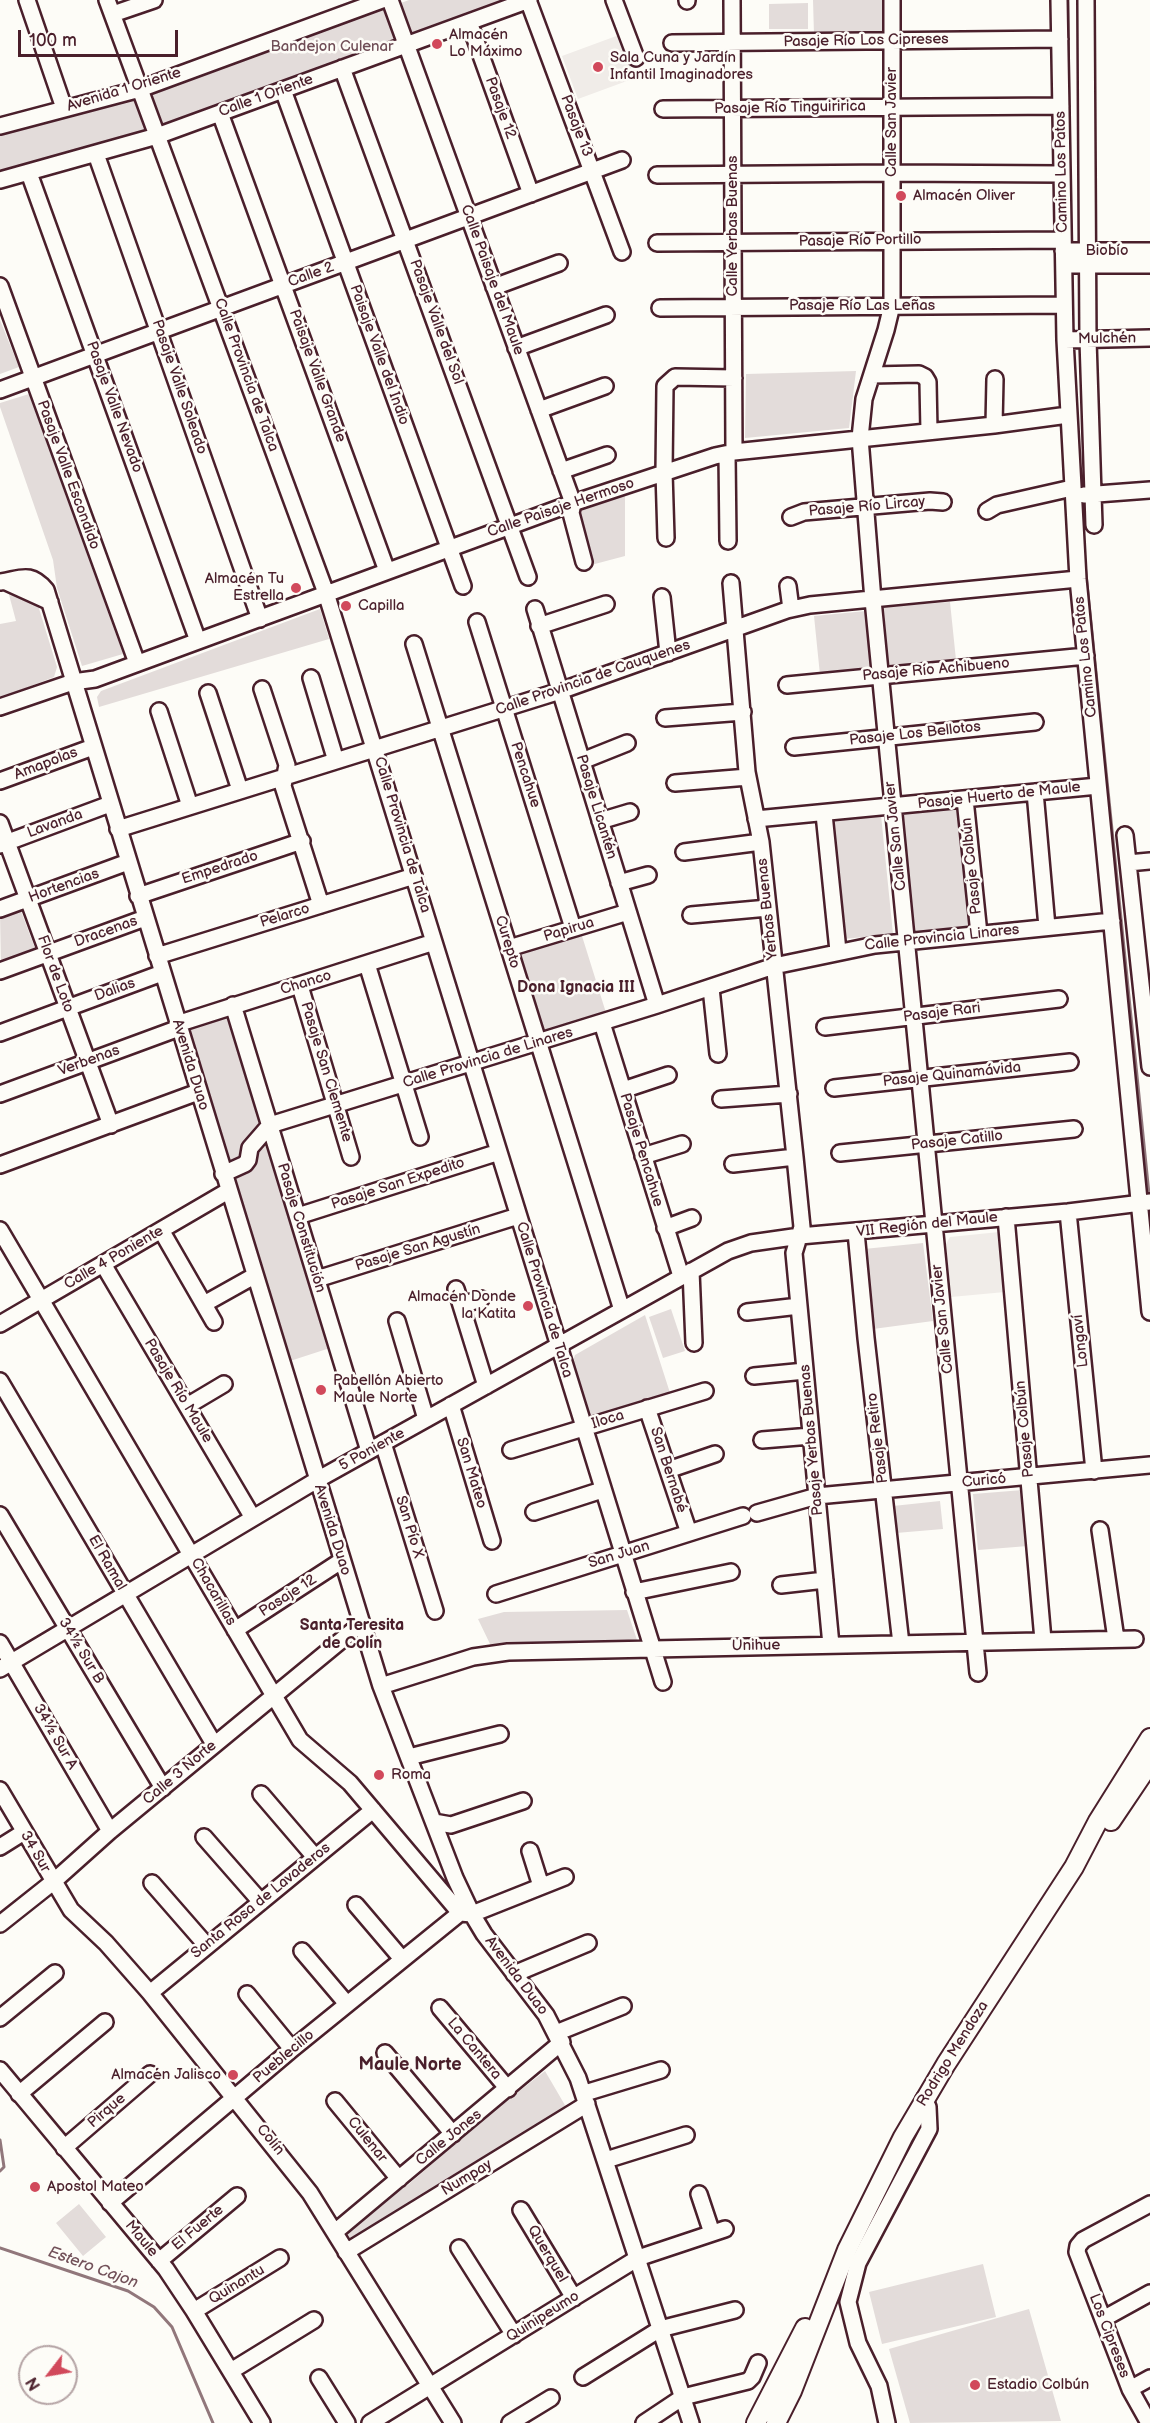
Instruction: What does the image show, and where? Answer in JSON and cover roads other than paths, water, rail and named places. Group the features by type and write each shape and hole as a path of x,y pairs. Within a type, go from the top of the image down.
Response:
{"main road":[{"name":"Rodrigo Mendoza","path":"776,2423 792,2391 847,2250 882,2176 924,2099 1074,1867 1098,1821 1150,1738"},
{"name":"Rodrigo Mendoza","path":"1074,1867 1110,1823 1150,1762"},
{"name":"Rodrigo Mendoza","path":"756,2423 811,2314 847,2250"}],"street":[{"path":"27,0 64,108"},
{"path":"110,7 154,0"},
{"name":"Avenida 1 Oriente","path":"0,126 140,89 382,0"},
{"name":"Calle Paisaje del Maule","path":"390,0 573,503 571,513 584,562"},
{"name":"Calle 1 Oriente","path":"0,180 158,136 528,0"},
{"name":"Pasaje 13","path":"528,0 622,252"},
{"path":"614,0 636,58"},
{"name":"Calle Yerbas Buenas","path":"728,541 734,378 732,0"},
{"name":"Calle San Javier","path":"892,0 892,306 864,399 860,438 864,507 880,675 978,1673"},
{"name":"Camino Los Patos","path":"1059,0 1065,340 1078,579 1112,921 1145,1203 1150,1312"},
{"name":"Camino Los Patos","path":"1086,0 1088,340 1094,525"},
{"name":"Calle Provincia de Talca","path":"110,7 326,593 557,1346 663,1682"},
{"name":"Pasaje 12","path":"469,22 531,194"},
{"name":"Pasaje Río Los Cipreses","path":"672,43 1060,39"},
{"name":"Pasaje Valle del Sol","path":"342,68 528,576"},
{"name":"Paisaje Valle del Indio","path":"283,90 463,586"},
{"name":"Pasaje Río Tinguiririca","path":"663,109 1061,106"},
{"name":"Paisaje Valle Grande","path":"220,113 387,571"},
{"name":"Pasaje Valle Soleado","path":"96,154 260,619"},
{"name":"Calle 2","path":"0,390 622,160"},
{"name":"Pasaje Valle Nevado","path":"29,173 198,641"},
{"path":"657,175 1062,174"},
{"name":"Pasaje Río Portillo","path":"657,243 892,240 1063,252"},
{"name":"Biobío","path":"1087,258 1150,251"},
{"name":"Biobío","path":"1063,252 1087,258 1150,265"},
{"path":"494,287 559,263"},
{"name":"Pasaje Valle Escondido","path":"0,286 137,663"},
{"name":"Pasaje Río Las Leñas","path":"660,308 1064,305"},
{"path":"516,348 606,315"},
{"name":"Mulchén","path":"1065,340 1150,338"},
{"path":"872,375 919,374 925,377 928,382 929,431"},
{"path":"666,538 664,391 667,382 675,377 734,378"},
{"path":"994,425 995,379"},
{"path":"539,410 605,386"},
{"name":"Calle Paisaje Hermoso","path":"0,707 73,682 95,679 573,503 664,472 730,453 1068,415"},
{"path":"561,471 608,454"},
{"path":"987,511 998,505 1073,492 1093,494 1150,490"},
{"name":"Pasaje Río Lircay","path":"791,517 804,512 930,501 943,502"},
{"name":"Calle Provincia de Cauquenes","path":"118,829 560,691 791,609 1078,579"},
{"name":"Avenida Duao","path":"3,582 50,602 316,1480 381,1686 455,1878 466,1914 540,2007 559,2037 586,2099 691,2423"},
{"name":"Yerbas Buenas","path":"731,583 748,777 761,842 789,1094 802,1227 800,1236"},
{"path":"788,586 791,609"},
{"path":"663,597 668,653"},
{"path":"539,626 606,604"},
{"name":"Pasaje Licantén","path":"535,609 657,1005"},
{"name":"Pencahue","path":"477,622 573,928"},
{"name":"Curepto","path":"414,644 622,1310"},
{"name":"Pasaje Río Achibueno","path":"787,685 1086,656"},
{"path":"311,678 336,761"},
{"path":"262,688 287,765 283,786 321,905"},
{"path":"208,693 240,790"},
{"path":"159,711 190,806"},
{"path":"665,718 743,711"},
{"name":"Pasaje Los Bellotos","path":"794,747 1035,722"},
{"path":"582,761 627,744"},
{"name":"Amapolas","path":"0,782 93,747"},
{"path":"675,783 748,777"},
{"name":"Pasaje Huerto de Maule","path":"756,819 1098,786"},
{"path":"1035,792 1047,927"},
{"name":"Pasaje Colbún","path":"965,799 980,934"},
{"name":"Lavanda","path":"3,844 110,804"},
{"path":"600,821 630,812"},
{"path":"824,814 838,951"},
{"name":"Flor de Loto","path":"0,823 3,844 28,899 111,1125"},
{"path":"1125,835 1148,1026 1150,1067"},
{"name":"Empedrado","path":"138,896 302,841"},
{"path":"684,852 761,842"},
{"path":"1128,863 1150,861"},
{"name":"Hortencias","path":"0,909 128,862"},
{"path":"619,883 648,874"},
{"name":"Pelarco","path":"157,956 414,876"},
{"path":"691,915 768,908"},
{"name":"Papirua","path":"509,948 628,912"},
{"name":"Dracenas","path":"0,971 145,918"},
{"name":"Calle Provincia Linares","path":"774,966 838,951 906,940 1112,921"},
{"name":"Chanco","path":"178,1026 233,1005 300,986 434,942"},
{"path":"367,964 420,1137"},
{"name":"Calle Provincia de Linares","path":"270,1125 602,1023 774,966"},
{"name":"Dalias","path":"0,1033 162,973"},
{"name":"Pasaje San Clemente","path":"300,986 351,1157"},
{"path":"711,988 718,1053"},
{"name":"Pasaje Rari","path":"825,1027 1059,999"},
{"name":"Pasaje Constitución","path":"233,1005 369,1451"},
{"name":"Pasaje Pencahue","path":"602,1023 665,1228 686,1273 694,1343"},
{"name":"Verbenas","path":"0,1094 178,1026"},
{"name":"Pasaje Quinamávida","path":"834,1088 1070,1062"},
{"path":"623,1090 668,1076"},
{"path":"0,1165 198,1092"},
{"path":"721,1099 789,1094"},
{"path":"223,1174 245,1164 250,1148 270,1125"},
{"name":"Pasaje Catillo","path":"840,1153 1074,1130"},
{"path":"643,1156 682,1144"},
{"name":"Pasaje San Expedito","path":"298,1216 499,1152"},
{"path":"733,1164 795,1157"},
{"name":"Calle 4 Poniente","path":"0,1324 228,1191"},
{"name":"VII Región del Maule","path":"717,1256 751,1243 800,1236 1145,1203"},
{"name":"Longaví","path":"1068,1212 1094,1471"},
{"name":"Pasaje San Agustín","path":"317,1280 518,1216"},
{"name":"Pasaje Colbún","path":"1006,1217 1043,1640"},
{"path":"665,1228 693,1218"},
{"name":"Chacarillas","path":"0,1230 300,1740 342,1776 466,1914"},
{"path":"161,1230 214,1322"},
{"name":"Pasaje Retiro","path":"856,1232 901,1644"},
{"name":"Pasaje Yerbas Buenas","path":"800,1236 794,1253 831,1645"},
{"name":"5 Poniente","path":"6,1665 316,1480 717,1256"},
{"name":"Pasaje Río Maule","path":"103,1264 253,1518"},
{"path":"204,1304 254,1276"},
{"path":"456,1289 486,1386"},
{"path":"461,1305 481,1299"},
{"path":"747,1312 799,1306"},
{"path":"397,1321 426,1419"},
{"path":"754,1376 805,1371"},
{"name":"El Ramal","path":"0,1381 214,1744"},
{"path":"187,1406 224,1384"},
{"name":"Iloca","path":"511,1450 705,1391"},
{"name":"San Mateo","path":"451,1405 492,1541"},
{"name":"San Bernabé","path":"648,1408 689,1533"},
{"path":"762,1440 811,1436"},
{"name":"San Pío X","path":"383,1443 435,1611"},
{"path":"668,1470 715,1454"},
{"name":"Curicó","path":"750,1515 817,1496 1150,1466"},
{"path":"534,1512 602,1490"},
{"name":"34½ Sur B","path":"0,1515 163,1788"},
{"name":"San Juan","path":"496,1593 750,1515"},
{"path":"1100,1530 1116,1639"},
{"name":"Pasaje 12","path":"235,1630 341,1561"},
{"path":"634,1592 731,1572"},
{"path":"781,1585 825,1580"},
{"name":"Calle 3 Norte","path":"0,1924 361,1624"},
{"name":"Unihue","path":"381,1686 473,1658 498,1653 1135,1639"},
{"name":"34½ Sur A","path":"0,1643 6,1665 110,1831"},
{"path":"409,1757 500,1734"},
{"name":"34 Sur","path":"0,1790 53,1882"},
{"path":"261,1794 315,1857"},
{"path":"434,1822 451,1825 523,1801"},
{"name":"Santa Rosa de Lavaderos","path":"150,1993 373,1810"},
{"path":"0,1847 24,1832"},
{"path":"204,1837 261,1902"},
{"path":"530,1851 541,1886"},
{"name":"Pueblecillo","path":"110,2202 402,1959 466,1914 565,1877"},
{"name":"Colín","path":"53,1882 74,1914 106,1943 150,1993 298,2176 453,2423"},
{"path":"152,1883 207,1946"},
{"path":"357,1905 402,1959"},
{"path":"514,1974 588,1943"},
{"path":"302,1951 347,2004"},
{"path":"0,2018 55,1973"},
{"path":"247,1994 292,2049"},
{"name":"Calle Jones","path":"335,2232 508,2089 559,2037 623,2007"},
{"name":"La Cantera","path":"440,2008 508,2089"},
{"path":"19,2094 105,2022"},
{"path":"385,2053 453,2134"},
{"name":"Maule","path":"0,2070 159,2260 194,2311 262,2423"},
{"name":"Numpay","path":"346,2252 586,2099 661,2070"},
{"name":"Pirque","path":"64,2148 150,2074"},
{"path":"887,2423 879,2386 858,2343 848,2302 858,2263 928,2128 930,2114 924,2099"},
{"name":"Culenar","path":"335,2101 399,2179"},
{"path":"606,2160 686,2135"},
{"name":"Quinipeumo","path":"370,2423 638,2258 719,2231 699,2194"},
{"name":"El Fuerte","path":"159,2260 237,2196"},
{"name":"Los Cipreses","path":"1149,2423 1130,2389 1077,2254 1078,2246 1083,2240 1150,2204"},
{"name":"Querquel","path":"521,2210 574,2298"},
{"path":"459,2248 514,2335"},
{"name":"Quinantu","path":"194,2311 280,2258"},
{"path":"1103,2319 1150,2293"},
{"path":"583,2377 660,2329 735,2310"},
{"path":"231,2371 314,2320"},
{"path":"644,2423 683,2397 748,2381 758,2363"},
{"path":"319,2378 347,2423"},
{"path":"1130,2389 1150,2378"},
{"path":"510,2423 551,2398"}],"waterway":[{"path":"1068,0 1069,121"},
{"path":"1085,564 1149,1194"},
{"name":"Estero Cajon","path":"0,2140 4,2167 0,2171"},
{"name":"Estero Cajon","path":"0,2248 128,2291 154,2307 172,2327 213,2423"}],"place":[{"name":"Almacén Lo Máximo","path":"437,44"},
{"name":"Sala Cuna y Jardín Infantil Imaginadores","path":"598,67"},
{"name":"Almacén Oliver","path":"901,196"},
{"name":"Almacén Tu Estrella","path":"296,588"},
{"name":"Capilla","path":"346,606"},
{"name":"Almacén Donde la Katita","path":"528,1306"},
{"name":"Pabellón Abierto Maule Norte","path":"321,1390"},
{"name":"Roma","path":"379,1775"},
{"name":"Almacén Jalisco","path":"233,2075"},
{"name":"Apostol Mateo","path":"35,2187"},
{"name":"Estadio Colbún","path":"975,2385"}],"district":[{"name":"Dona Ignacia III","path":"576,988"},
{"name":"Santa Teresita de Colín","path":"352,1635"},
{"name":"Maule Norte","path":"410,2065"}],"park label":[{"name":"Bandejon Culenar","path":"332,47"}]}
